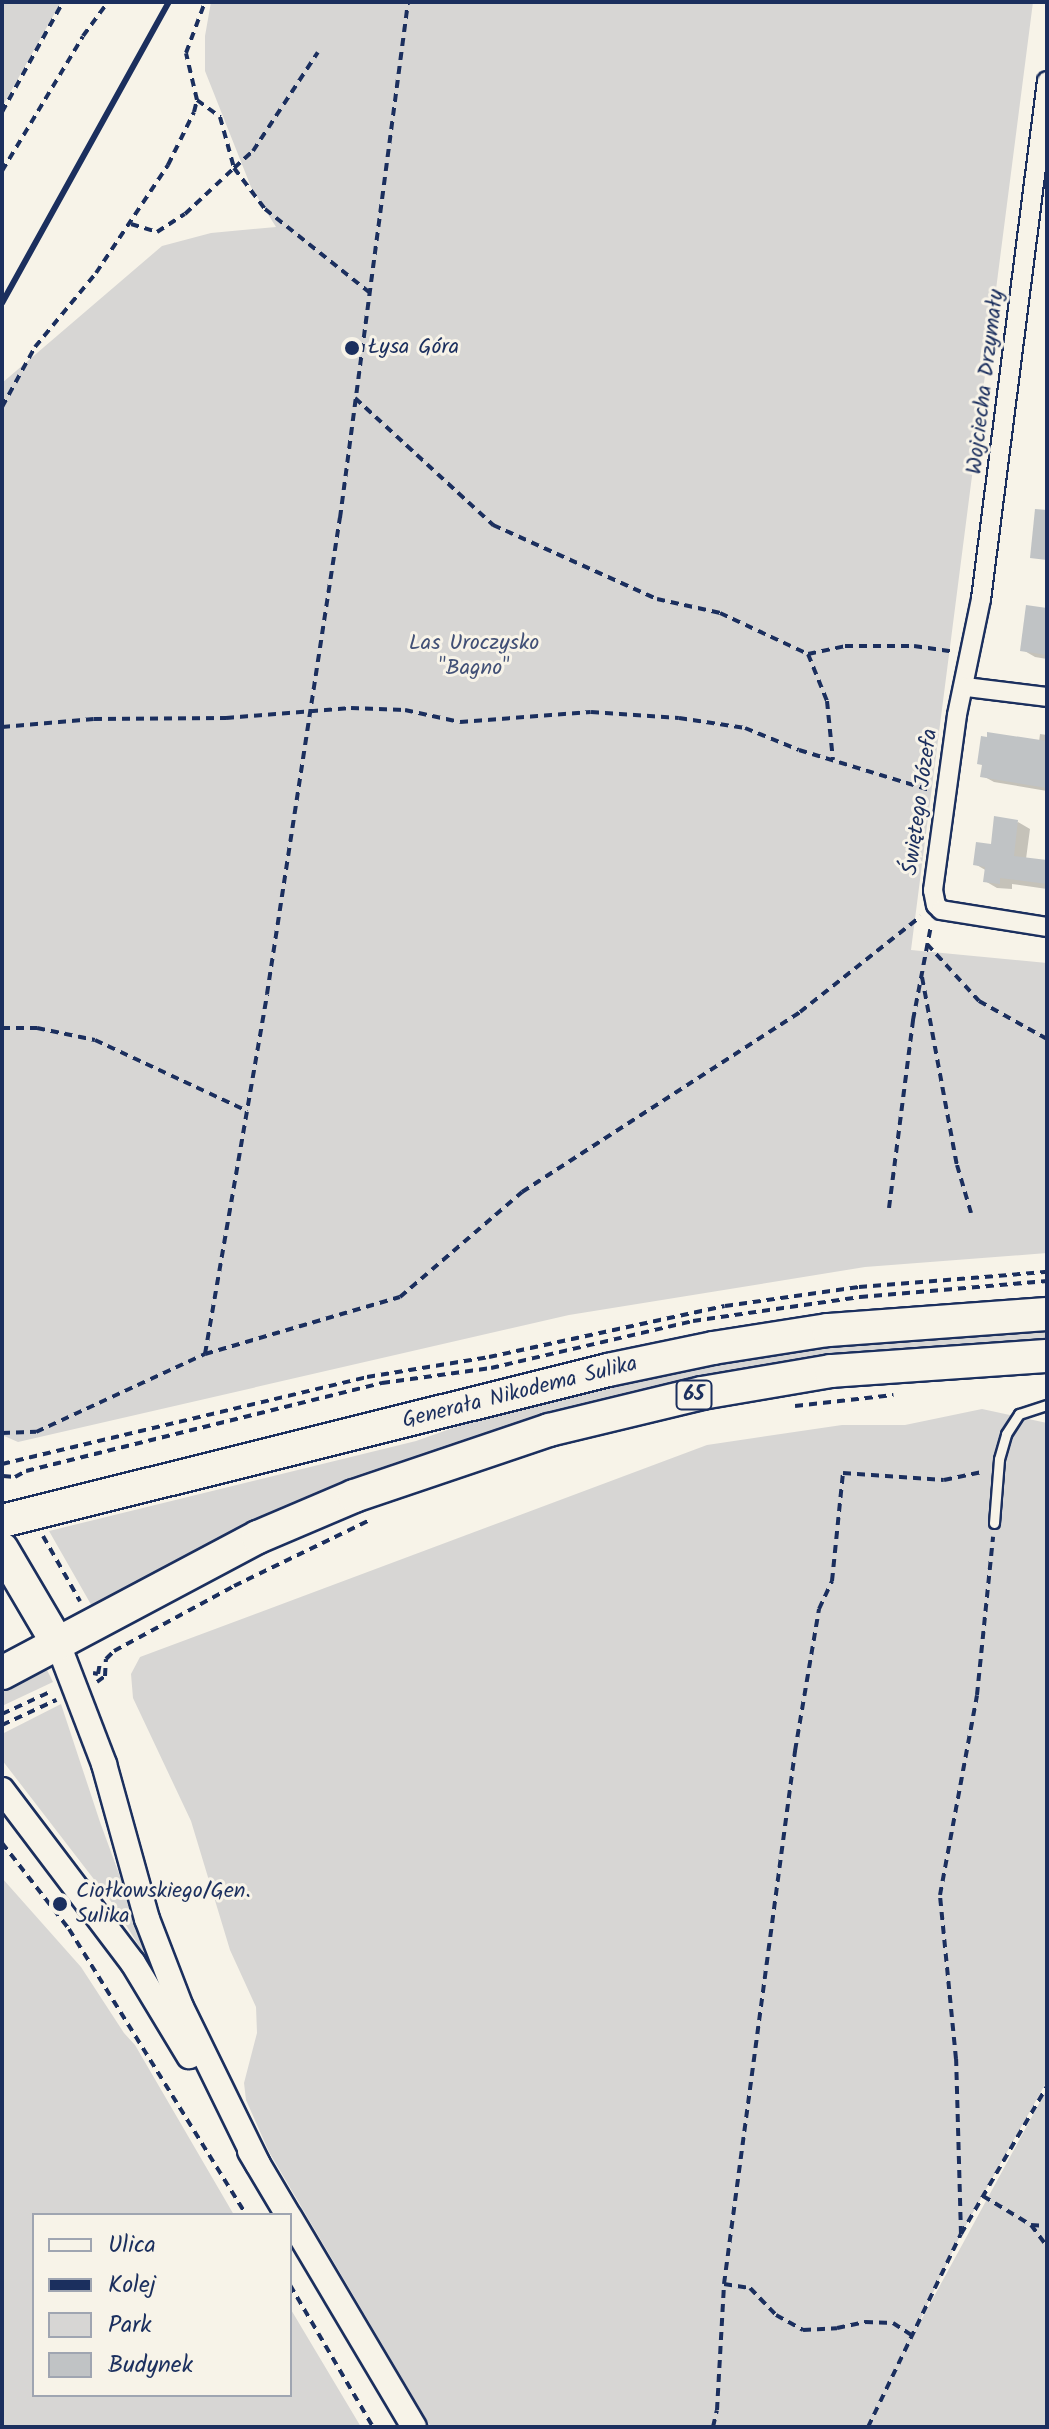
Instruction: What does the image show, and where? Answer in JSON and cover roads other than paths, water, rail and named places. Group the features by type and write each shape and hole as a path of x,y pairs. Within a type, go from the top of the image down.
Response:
{"highway":[{"name":"Generała Nikodema Sulika","path":"2,1521 660,1358 828,1330 1047,1314"},
{"name":"Generała Nikodema Sulika","path":"58,1644 258,1537 368,1491 549,1430 702,1393 806,1374 896,1364 1047,1356"},
{"path":"2,1549 58,1644"},
{"name":"65","path":"2,1673 58,1644"}],"street":[{"name":"Wojciecha Drzymały","path":"966,687 1001,461 1047,81"},
{"path":"966,687 1047,697"},
{"name":"Świętego Józefa","path":"966,687 957,715 946,794 933,890 936,905 957,915 1047,927"},
{"path":"58,1644 104,1764 147,1919 181,2007 258,2164"},
{"path":"2,1790 133,1963 287,2213"},
{"path":"292,2221 414,2427"}],"lane":[{"path":"1003,1318 1047,1302"},
{"path":"994,1523 1003,1444 1013,1420 1025,1410 1047,1405"}],"railway":[{"path":"2,303 169,2"}],"place":[{"name":"Łysa Góra","path":"352,348"},
{"name":"Ciołkowskiego/Gen. Sulika","path":"60,1904"}],"park label":[{"name":"Las Uroczysko \"Bagno\"","path":"474,656"}]}
